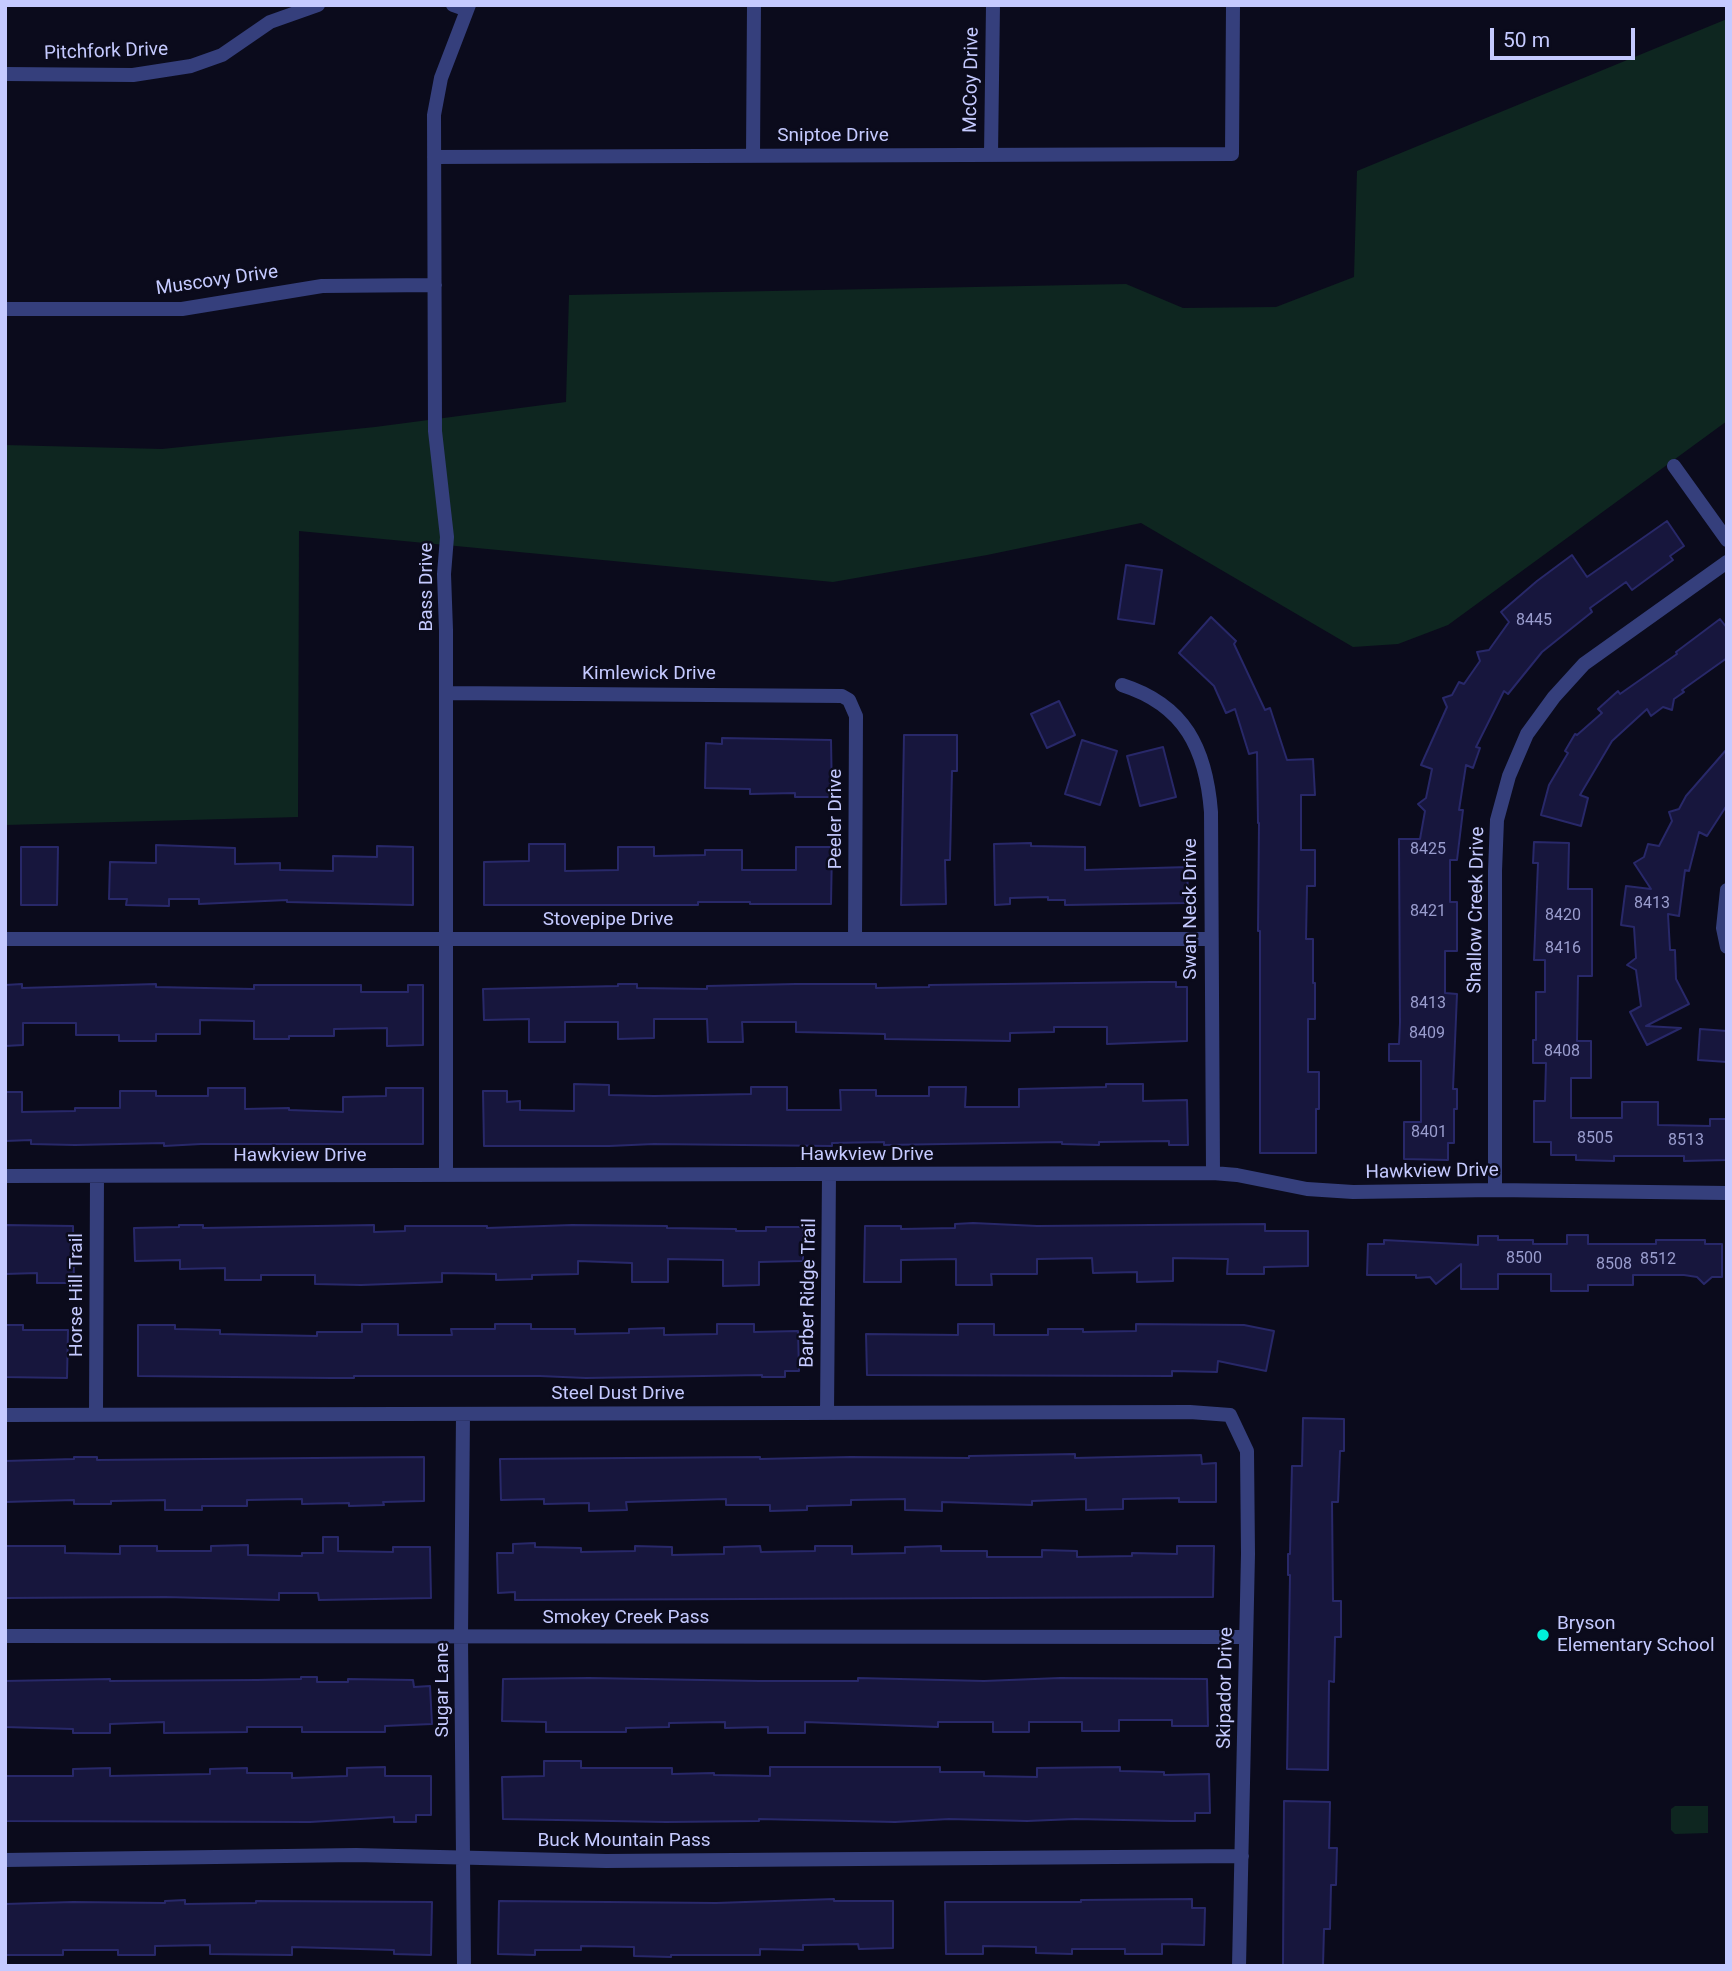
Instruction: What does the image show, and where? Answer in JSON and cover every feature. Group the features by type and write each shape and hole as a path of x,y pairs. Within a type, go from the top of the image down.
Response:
{"street":[{"name":"Pitchfork Drive","path":"5,74 133,75 191,66 222,55 270,22 318,5"},
{"path":"753,156 754,5"},
{"name":"McCoy Drive","path":"991,155 993,5"},
{"name":"Sniptoe Drive","path":"434,157 1232,154 1233,5"},
{"name":"Bass Drive","path":"446,1175 444,574 447,537 435,431 434,157 436,98 463,7"},
{"name":"Muscovy Drive","path":"5,309 182,309 322,286 435,285"},
{"path":"1674,466 1727,540"},
{"name":"Shallow Creek Drive","path":"1495,1190 1495,871 1497,820 1509,776 1527,734 1554,697 1584,664 1727,562"},
{"name":"Swan Neck Drive","path":"1122,685 1155,699 1178,718 1191,734 1206,773 1211,812 1213,1173"},
{"name":"Kimlewick Drive","path":"446,693 833,694 849,700"},
{"name":"Peeler Drive","path":"849,700 856,716 855,939"},
{"path":"1727,890 1723,928 1727,947"},
{"name":"Stovepipe Drive","path":"5,939 1210,939"},
{"name":"Hawkview Drive","path":"5,1176 1213,1173 1307,1189 1353,1192 1495,1190 1727,1194"},
{"name":"Barber Ridge Trail","path":"827,1413 830,1174"},
{"name":"Horse Hill Trail","path":"96,1415 97,1176"},
{"name":"Steel Dust Drive","path":"5,1415 1190,1412 1230,1415"},
{"name":"Sugar Lane","path":"463,1415 461,1637 464,1966"},
{"name":"Skipador Drive","path":"1230,1415 1247,1451 1239,1966"},
{"name":"Smokey Creek Pass","path":"5,1636 1246,1637"},
{"name":"Buck Mountain Pass","path":"5,1860 356,1855 647,1861 1242,1856"}],"green space":[{"path":"1727,19 1727,421 1448,625 1398,644 1353,647 1141,523 987,555 833,582 299,531 298,817 5,825 5,445 162,449 375,427 566,402 569,295 1126,284 1183,308 1276,307 1354,277 1357,171"},
{"path":"1675,1806 1708,1806 1708,1833 1675,1834 1671,1830 1671,1809"}],"building":[{"path":"1667,521 1684,546 1670,556 1673,560 1632,590 1626,582 1590,608 1592,612 1542,652 1508,694 1504,691 1476,747 1480,748 1473,768 1466,765 1459,810 1463,810 1457,860 1450,860 1450,902 1457,902 1457,951 1445,951 1445,993 1457,994 1453,1089 1457,1089 1457,1109 1454,1109 1454,1143 1448,1143 1448,1160 1404,1159 1404,1122 1421,1122 1421,1061 1389,1061 1389,1044 1399,1044 1400,1023 1399,839 1420,839 1425,811 1418,804 1426,798 1432,769 1421,765 1447,707 1443,698 1452,695 1459,682 1464,684 1480,661 1477,652 1489,650 1509,622 1501,612 1537,581 1572,555 1587,577"},
{"path":"1126,565 1162,570 1154,624 1118,619"},
{"path":"1211,617 1236,641 1234,644 1265,710 1270,708 1287,760 1313,759 1315,795 1301,795 1301,850 1315,850 1315,886 1307,886 1306,939 1313,939 1315,1019 1308,1019 1308,1072 1319,1072 1316,1153 1260,1153 1257,752 1249,754 1235,709 1226,713 1214,686 1179,653"},
{"path":"1720,619 1727,628 1727,658 1682,690 1684,692 1674,699 1672,710 1663,707 1651,716 1647,709 1612,741 1580,795 1588,798 1581,826 1541,815 1549,785 1568,753 1565,751 1575,734 1602,713 1598,709 1618,691 1620,694 1677,654 1676,652"},
{"path":"1059,701 1075,735 1047,748 1031,714"},
{"path":"904,735 957,735 957,771 952,771 950,860 945,860 946,904 901,905"},
{"path":"722,738 831,740 832,797 795,797 795,793 750,794 750,789 705,788 706,743 722,744"},
{"path":"1082,740 1117,751 1100,805 1065,794"},
{"path":"1163,747 1176,797 1140,806 1127,756"},
{"path":"1727,749 1727,805 1707,836 1699,832 1689,871 1685,870 1679,916 1668,914 1670,950 1675,950 1676,979 1689,1004 1646,1026 1681,1028 1647,1045 1630,1012 1641,1006 1636,970 1627,965 1636,958 1634,927 1621,925 1626,886 1651,889 1634,863 1644,857 1648,844 1659,846 1672,821 1669,812 1679,809 1686,796"},
{"path":"1534,842 1569,843 1568,889 1592,889 1592,976 1578,976 1577,1041 1591,1041 1591,1078 1571,1078 1571,1118 1622,1118 1622,1102 1658,1102 1658,1125 1710,1126 1710,1119 1727,1119 1727,1160 1684,1161 1684,1156 1614,1156 1614,1161 1576,1160 1576,1155 1551,1155 1551,1142 1534,1142 1534,1101 1545,1101 1546,1063 1533,1063 1536,992 1545,992 1545,960 1534,960 1538,863 1533,863"},
{"path":"1031,843 1031,846 1085,847 1085,870 1188,867 1187,903 1065,905 1065,900 1048,900 1048,897 1010,898 1010,904 995,905 994,844"},
{"path":"529,844 565,844 565,871 618,870 618,847 654,847 654,856 705,855 705,850 742,850 742,870 796,870 796,847 832,847 831,904 698,902 698,905 484,905 484,862 529,861"},
{"path":"156,845 235,848 235,864 280,863 280,870 333,871 333,856 377,857 377,846 413,847 413,905 287,900 199,904 199,899 169,899 169,906 126,905 127,899 109,899 110,862 156,863"},
{"path":"21,847 58,847 57,905 21,905"},
{"path":"1176,982 1176,987 1187,987 1187,1041 1107,1044 1107,1027 1054,1027 1054,1032 1010,1033 1010,1041 885,1039 885,1034 796,1032 796,1022 742,1022 743,1042 708,1042 707,1019 654,1019 654,1038 618,1039 618,1022 565,1022 565,1042 529,1042 529,1019 484,1020 483,989 618,984 637,984 637,988 707,989 707,986 796,984 876,984 876,988"},
{"path":"22,984 22,988 156,984 156,987 254,989 254,985 361,985 361,992 408,992 408,985 423,985 423,1045 387,1046 387,1028 334,1029 334,1036 254,1039 254,1021 200,1020 200,1034 156,1034 156,1041 119,1041 119,1035 76,1035 76,1023 23,1023 23,1045 5,1046 5,985"},
{"path":"1700,1029 1727,1031 1727,1062 1698,1060"},
{"path":"574,1084 609,1085 609,1095 654,1096 751,1094 751,1087 787,1087 787,1110 841,1110 840,1090 876,1090 876,1096 929,1096 929,1087 966,1087 965,1107 1019,1107 1019,1089 1143,1084 1143,1101 1187,1100 1188,1145 1169,1145 1169,1141 1099,1142 1099,1145 1062,1142 884,1145 884,1142 832,1143 832,1146 484,1146 483,1091 507,1091 507,1102 520,1101 520,1110 574,1111"},
{"path":"208,1088 245,1088 245,1109 289,1108 343,1112 343,1097 386,1096 386,1088 423,1088 423,1144 164,1146 164,1143 75,1145 31,1144 31,1140 5,1141 5,1092 22,1092 22,1112 75,1111 75,1108 120,1108 120,1091 156,1091 156,1096 208,1096"},
{"path":"955,1224 1037,1226 1265,1224 1265,1231 1308,1231 1308,1266 1264,1267 1264,1274 1227,1274 1228,1259 1173,1258 1173,1281 1137,1282 1137,1272 1093,1273 1092,1258 1037,1259 1037,1274 991,1274 992,1285 956,1285 956,1259 901,1260 901,1282 864,1282 865,1226 901,1226 901,1229 955,1228"},
{"path":"5,1225 73,1226 74,1283 37,1283 37,1273 5,1274"},
{"path":"203,1225 203,1228 374,1225 374,1232 405,1231 405,1226 667,1226 736,1231 766,1231 766,1227 803,1227 803,1261 759,1262 759,1285 723,1286 723,1260 668,1259 668,1282 632,1282 632,1263 578,1261 578,1274 532,1275 532,1279 496,1280 496,1274 442,1273 442,1282 361,1285 315,1284 315,1275 261,1275 261,1280 225,1280 225,1268 180,1269 180,1260 135,1261 134,1228"},
{"path":"1567,1235 1588,1235 1588,1244 1656,1244 1656,1240 1705,1240 1705,1244 1722,1244 1722,1277 1712,1277 1704,1284 1697,1277 1684,1275 1633,1275 1633,1285 1588,1285 1588,1291 1551,1291 1551,1274 1498,1274 1498,1289 1461,1289 1461,1264 1436,1284 1430,1277 1416,1278 1416,1275 1367,1275 1368,1244 1384,1244 1384,1240 1478,1245 1478,1236 1498,1236 1498,1240 1567,1244"},
{"path":"362,1324 398,1324 398,1335 452,1335 451,1329 495,1329 495,1324 531,1324 531,1329 575,1329 575,1334 629,1333 629,1329 664,1328 664,1335 717,1334 717,1324 754,1324 754,1332 798,1331 799,1371 785,1371 785,1377 138,1376 138,1325 175,1325 175,1329 220,1330 220,1334 317,1336 317,1332 362,1332"},
{"path":"958,1324 994,1324 994,1335 1048,1335 1048,1329 1083,1329 1083,1332 1136,1331 1136,1324 1244,1325 1274,1331 1266,1371 1218,1361 1217,1372 1172,1371 1172,1376 867,1375 866,1334 958,1335"},
{"path":"5,1325 23,1325 23,1330 68,1330 67,1378 5,1377"},
{"path":"1303,1418 1344,1419 1344,1451 1340,1451 1338,1502 1332,1502 1333,1601 1341,1601 1341,1637 1335,1637 1334,1682 1329,1681 1328,1770 1287,1769 1288,1554 1292,1466 1302,1466"},
{"path":"1075,1454 1075,1458 1201,1455 1202,1464 1216,1463 1216,1502 1179,1502 1179,1498 1123,1499 1123,1509 1086,1510 1086,1499 1032,1501 1032,1505 942,1502 942,1511 905,1510 905,1499 851,1500 851,1505 807,1506 807,1510 770,1511 770,1505 726,1505 726,1499 626,1502 627,1510 589,1511 589,1503 544,1504 544,1499 501,1500 500,1459 969,1458"},
{"path":"97,1457 97,1460 424,1457 424,1501 349,1506 349,1503 302,1504 302,1499 247,1500 247,1506 202,1506 202,1510 165,1510 165,1500 111,1501 111,1504 74,1504 74,1500 5,1502 5,1461"},
{"path":"323,1537 338,1537 338,1551 393,1552 393,1547 430,1547 431,1598 319,1600 318,1593 279,1593 279,1600 166,1597 5,1598 5,1546 65,1546 65,1553 120,1554 120,1546 157,1546 157,1551 211,1551 211,1546 248,1545 248,1555 302,1556 302,1553 323,1553"},
{"path":"535,1543 535,1547 581,1548 581,1552 635,1551 635,1546 672,1547 672,1555 724,1554 724,1547 760,1546 761,1552 815,1551 815,1546 852,1546 852,1554 905,1553 905,1547 941,1546 941,1551 987,1551 987,1557 1042,1557 1042,1550 1077,1551 1077,1557 1132,1556 1132,1553 1177,1554 1177,1546 1214,1546 1213,1597 515,1600 515,1592 498,1593 497,1553 513,1553 513,1544"},
{"path":"317,1677 317,1682 348,1682 348,1679 413,1680 414,1687 430,1686 432,1724 385,1726 385,1732 302,1732 302,1727 247,1727 247,1732 164,1733 164,1722 110,1724 110,1733 73,1733 73,1729 5,1727 5,1681 257,1680"},
{"path":"858,1678 984,1681 1060,1678 1207,1679 1208,1726 1172,1726 1172,1720 1119,1720 1119,1731 1082,1731 1082,1722 1029,1722 1029,1732 993,1732 993,1722 938,1722 938,1727 805,1722 805,1733 768,1733 768,1727 725,1728 725,1722 669,1723 669,1727 626,1728 626,1732 546,1732 546,1722 502,1721 503,1679 759,1681 858,1681"},
{"path":"544,1761 581,1761 581,1768 672,1768 672,1774 770,1776 770,1767 940,1767 940,1772 984,1772 984,1776 1037,1777 1037,1768 1120,1767 1120,1771 1164,1772 1164,1775 1209,1774 1210,1813 1195,1813 1195,1821 949,1819 895,1822 759,1819 666,1822 503,1819 502,1777 544,1776"},
{"path":"385,1767 385,1776 431,1776 431,1815 416,1815 416,1822 394,1822 394,1817 310,1822 5,1821 5,1776 73,1776 73,1769 110,1768 110,1776 210,1774 210,1769 247,1768 247,1773 292,1773 292,1778 347,1776 347,1768"},
{"path":"1284,1801 1330,1802 1329,1848 1337,1848 1336,1885 1331,1885 1330,1929 1324,1929 1323,1966 1283,1966"},
{"path":"834,1899 893,1901 893,1948 859,1949 858,1944 803,1945 803,1950 760,1949 760,1955 671,1957 634,1956 634,1947 581,1946 581,1950 535,1950 535,1955 498,1954 499,1901 716,1903"},
{"path":"1192,1899 1192,1908 1205,1908 1204,1945 1162,1944 1162,1954 1125,1954 1125,1949 1072,1949 1072,1954 1036,1953 1036,1947 983,1946 983,1954 946,1954 945,1902"},
{"path":"185,1900 185,1904 256,1901 432,1902 431,1955 394,1954 394,1950 292,1947 292,1955 210,1954 210,1945 155,1946 155,1955 118,1955 118,1950 63,1950 63,1955 5,1955 5,1904 165,1903"}],"place":[{"name":"Bryson Elementary School","path":"1543,1635"}]}
